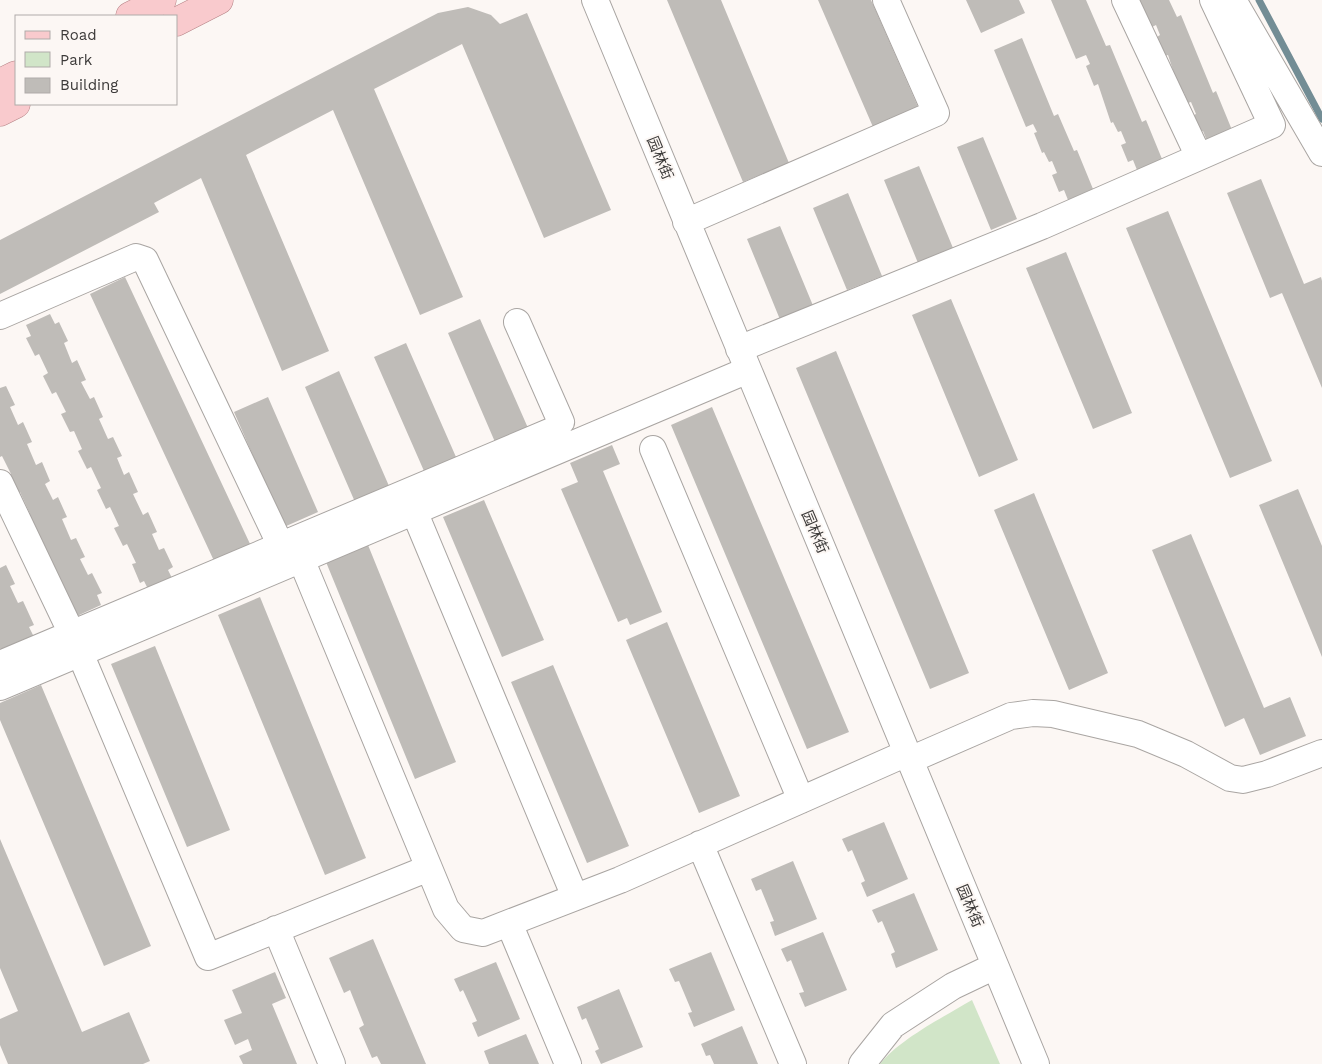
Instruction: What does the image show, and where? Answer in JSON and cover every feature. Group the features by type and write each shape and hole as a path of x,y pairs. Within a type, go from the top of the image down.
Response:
{"main road":[{"path":"132,15 162,0"},
{"path":"178,21 219,0"},
{"path":"0,83 15,76"},
{"path":"0,112 15,104"}],"street":[{"name":"园林街","path":"595,0 1036,1064"},
{"path":"686,222 936,113 886,0"},
{"path":"1125,0 1199,157"},
{"path":"291,552 414,512 744,360 1272,125 1213,0"},
{"path":"1233,0 1322,153"},
{"path":"0,316 136,257 145,260 291,552 446,909 463,929 483,933 576,897 801,800 1011,716 1033,713 1053,714 1138,734 1186,754 1230,778 1243,780 1267,774 1322,754"},
{"path":"0,687 76,643 291,552 554,430 561,422 517,322"},
{"path":"653,449 801,800"},
{"path":"0,483 76,643 208,957 429,868"},
{"path":"414,512 576,897"},
{"path":"0,664 76,643"},
{"path":"700,844 792,1064"},
{"path":"509,923 568,1064"},
{"path":"276,929 332,1064"},
{"path":"862,1064 893,1024 953,986 995,966"}],"green space":[{"path":"972,1000 1000,1064 880,1064 911,1037"}],"building":[{"path":"667,0 721,0 789,163 743,182"},
{"path":"818,0 871,0 918,107 873,127"},
{"path":"966,0 1019,0 1025,13 981,33"},
{"path":"1051,0 1086,0 1106,46 1110,45 1142,122 1146,120 1162,159 1137,170 1133,160 1128,162 1121,145 1126,143 1121,131 1118,132 1113,122 1111,123 1098,84 1094,86 1086,66 1090,64 1086,55 1076,59"},
{"path":"1135,0 1169,0 1177,17 1181,15 1213,93 1216,91 1232,130 1207,141 1203,131 1199,133 1192,116 1196,114 1191,102 1188,103 1184,93 1181,94 1168,55 1165,56 1157,37 1160,35 1156,25 1152,27"},
{"path":"468,7 491,15 500,24 527,13 611,210 544,238 462,44 374,89 463,297 420,315 333,110 246,155 329,351 282,371 201,178 154,203 159,212 0,294 0,240 438,13"},
{"path":"1022,38 1054,116 1058,114 1074,151 1077,150 1093,189 1068,200 1064,190 1059,192 1052,175 1057,173 1052,161 1049,162 1044,152 1042,153 1034,133 1037,132 1033,124 1026,127 994,50"},
{"path":"983,137 1017,219 991,230 957,147"},
{"path":"919,166 953,248 918,263 884,180"},
{"path":"1261,179 1304,284 1321,277 1322,388 1282,293 1270,298 1227,193"},
{"path":"848,193 882,276 847,290 813,208"},
{"path":"1168,211 1272,461 1230,478 1126,228"},
{"path":"780,226 814,308 781,322 747,239"},
{"path":"1066,252 1132,413 1093,429 1026,268"},
{"path":"125,277 251,546 215,563 90,294"},
{"path":"951,299 1018,460 979,477 912,315"},
{"path":"50,314 55,324 59,322 68,341 64,343 72,363 77,360 86,380 81,382 90,399 94,397 103,417 99,419 108,439 113,437 122,456 117,458 124,475 129,472 138,492 133,494 143,515 148,512 157,532 152,534 159,550 164,548 173,567 168,570 173,580 149,591 144,581 140,583 132,564 136,563 127,544 123,546 114,528 119,526 110,507 106,509 97,490 101,488 91,467 87,469 78,451 82,449 74,431 70,432 61,414 66,412 56,392 52,394 43,376 48,373 39,354 35,356 26,338 31,336 26,325"},
{"path":"480,319 528,428 495,442 448,333"},
{"path":"406,343 456,457 424,471 374,357"},
{"path":"836,351 969,673 930,689 796,368"},
{"path":"339,371 389,486 355,502 305,387"},
{"path":"6,386 15,405 10,407 18,425 23,422 32,442 27,444 36,465 42,462 50,481 45,484 53,500 58,497 67,517 62,519 71,540 76,538 85,557 80,559 88,575 92,573 102,593 97,595 101,605 77,616 43,553 47,551 38,532 34,534 25,516 30,514 20,492 15,494 7,476 11,474 2,456 0,457 0,388"},
{"path":"268,397 318,512 284,527 234,412"},
{"path":"712,407 849,732 807,749 671,425"},
{"path":"612,445 620,464 603,471 662,612 630,625 627,618 618,622 561,489 578,482 570,463"},
{"path":"1298,489 1322,546 1322,657 1259,505"},
{"path":"1034,493 1108,673 1069,690 994,510"},
{"path":"484,500 544,640 502,657 443,517"},
{"path":"1191,534 1264,708 1290,697 1306,736 1260,755 1244,718 1225,727 1152,550"},
{"path":"368,545 456,762 415,779 326,562"},
{"path":"6,565 15,584 10,586 18,603 23,601 34,625 29,627 34,637 2,652 0,648 0,568"},
{"path":"260,597 366,858 325,875 218,615"},
{"path":"667,622 740,796 699,813 626,640"},
{"path":"155,646 230,830 187,847 111,664"},
{"path":"553,665 629,846 587,863 511,682"},
{"path":"41,685 151,946 104,966 0,720 0,703"},
{"path":"884,822 908,879 867,897 861,883 865,881 852,850 848,852 842,839"},
{"path":"0,839 82,1032 129,1012 150,1061 143,1064 8,1064 0,1045 0,1019 18,1011 0,968"},
{"path":"793,861 817,919 775,936 770,922 774,921 761,889 756,891 751,879"},
{"path":"914,893 938,950 896,968 891,954 895,952 882,921 878,923 872,910"},
{"path":"823,932 847,990 805,1007 799,993 804,992 791,960 787,962 781,949"},
{"path":"373,939 426,1064 381,1064 377,1056 372,1058 359,1028 364,1025 350,990 344,993 329,958"},
{"path":"711,952 735,1010 694,1027 688,1013 692,1012 679,981 675,982 669,969"},
{"path":"496,962 520,1019 478,1037 472,1023 477,1021 463,990 460,992 454,979"},
{"path":"275,972 286,998 272,1004 297,1064 243,1064 239,1056 252,1050 248,1039 235,1045 224,1020 242,1013 232,990"},
{"path":"619,989 643,1047 601,1064 595,1051 599,1049 586,1018 582,1020 577,1007"},
{"path":"742,1026 758,1064 714,1064 710,1055 706,1056 701,1044"},
{"path":"526,1034 539,1064 489,1064 484,1051"}],"waterway":[{"path":"1259,0 1322,119"}]}
